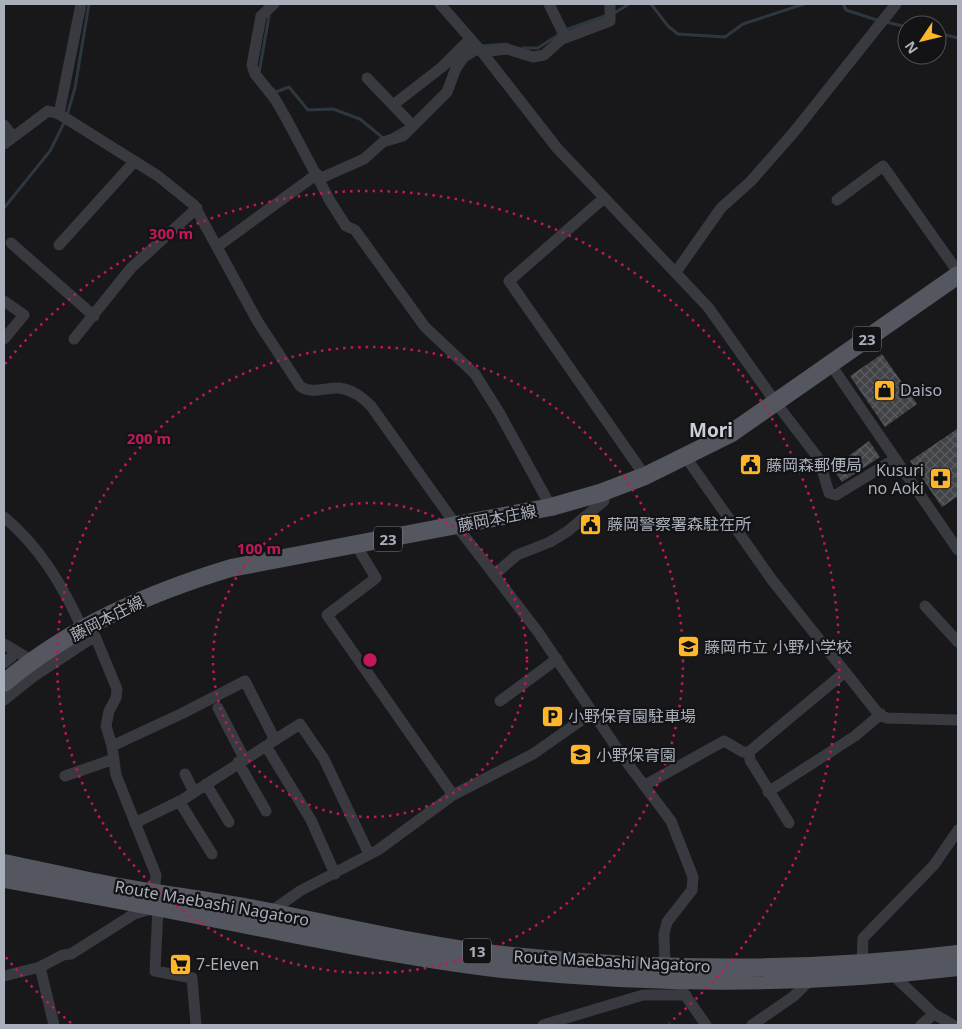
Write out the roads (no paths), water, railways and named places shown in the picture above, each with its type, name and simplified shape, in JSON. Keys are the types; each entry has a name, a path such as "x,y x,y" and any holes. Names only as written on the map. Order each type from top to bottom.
{"main road":[{"name":"藤岡本庄線","path":"4,683 24,656 89,629 139,600 180,584 231,568 551,507 603,492 645,476 730,434 958,274"},
{"name":"Route Maebashi Nagatoro","path":"4,863 350,945 492,968 580,976 676,980 811,979 892,974 958,967"},
{"name":"Route Maebashi Nagatoro","path":"4,879 156,900 270,912 353,931 492,954 665,966 756,967 862,963 958,954"}],"street":[{"path":"59,114 81,4"},
{"path":"274,4 261,16 252,65 255,74 275,99 318,176 330,202 346,226 355,230 425,327 475,374 500,414 551,507"},
{"path":"440,4 480,50 557,148 708,307 776,403 820,459 829,493 836,495 895,459"},
{"path":"549,4 565,37"},
{"path":"218,246 318,176 364,159 383,142 403,136 447,92 456,68 464,57 480,50 507,49 533,57 544,55 565,37 610,21 610,4"},
{"path":"676,272 721,208 751,180 794,132 891,6"},
{"path":"393,105 442,66 470,39"},
{"path":"367,78 413,126"},
{"path":"4,125 8,141 48,111 59,114 158,176 197,208 258,322 300,386 310,391 337,388 360,395 371,406 456,525 557,659 624,760 646,785 671,821 693,877 692,890 667,922 664,934 665,966 706,1025"},
{"path":"59,245 134,162"},
{"path":"837,200 883,166 958,274"},
{"path":"604,198 509,282 645,476"},
{"path":"74,339 132,268 197,208"},
{"path":"11,244 94,316"},
{"path":"4,301 24,315 7,341"},
{"path":"830,365 958,550"},
{"path":"685,456 772,580 881,714 886,718 958,720"},
{"path":"494,575 517,555 550,542 568,531 604,501 603,492"},
{"path":"4,517 26,537 49,566 89,629 117,689 116,698 109,711 106,726 112,746 116,775 156,876 155,971 192,978 196,1025"},
{"path":"356,545 376,578 327,615 452,795"},
{"path":"926,606 958,642"},
{"path":"4,700 89,629"},
{"path":"4,644 24,656"},
{"path":"4,663 24,656"},
{"path":"500,701 557,659"},
{"path":"646,785 724,741 743,752 748,752 845,672"},
{"path":"112,746 183,713 245,681 270,743 311,820 335,874"},
{"path":"218,708 266,811"},
{"path":"270,912 300,891 335,874 369,854 452,795 533,754 593,712"},
{"path":"768,792 855,736 881,714"},
{"path":"135,823 179,802 241,760 300,724 324,759 369,854"},
{"path":"748,752 750,760 768,792 789,823"},
{"path":"65,776 114,759"},
{"path":"185,774 194,792"},
{"path":"206,784 229,822"},
{"path":"179,802 212,854"},
{"path":"862,963 864,938 934,865 958,830"},
{"path":"4,976 40,967 63,955 71,954 156,900"},
{"path":"40,967 54,1025"},
{"path":"892,974 934,1014 953,1025"},
{"path":"752,1025 794,996 811,979"},
{"path":"543,1025 643,995 686,995"},
{"path":"921,1025 934,1014"}],"waterway":[{"path":"67,115 75,88 89,4"},
{"path":"565,30 616,12 629,4"},
{"path":"651,4 668,26 678,34 725,37 743,24 804,4"},
{"path":"843,4 846,10 880,21"},
{"path":"259,73 269,16"},
{"path":"886,22 897,25"},
{"path":"523,48 538,48 558,35"},
{"path":"947,35 958,38"},
{"path":"481,46 507,44"},
{"path":"273,89 276,92 289,87 308,110 333,109 360,119 383,138"},
{"path":"4,208 50,151 65,121"},
{"path":"393,134 405,127"}],"place":[{"name":"Daiso","path":"884,390"},
{"name":"藤岡森郵便局","path":"750,465"},
{"name":"Kusuri no Aoki","path":"940,479"},
{"name":"藤岡警察署森駐在所","path":"591,524"},
{"name":"藤岡市立 小野小学校","path":"688,647"},
{"name":"小野保育園駐車場","path":"552,716"},
{"name":"小野保育園","path":"580,755"},
{"name":"7-Eleven","path":"180,964"}],"district":[{"name":"Mori","path":"711,430"}]}
